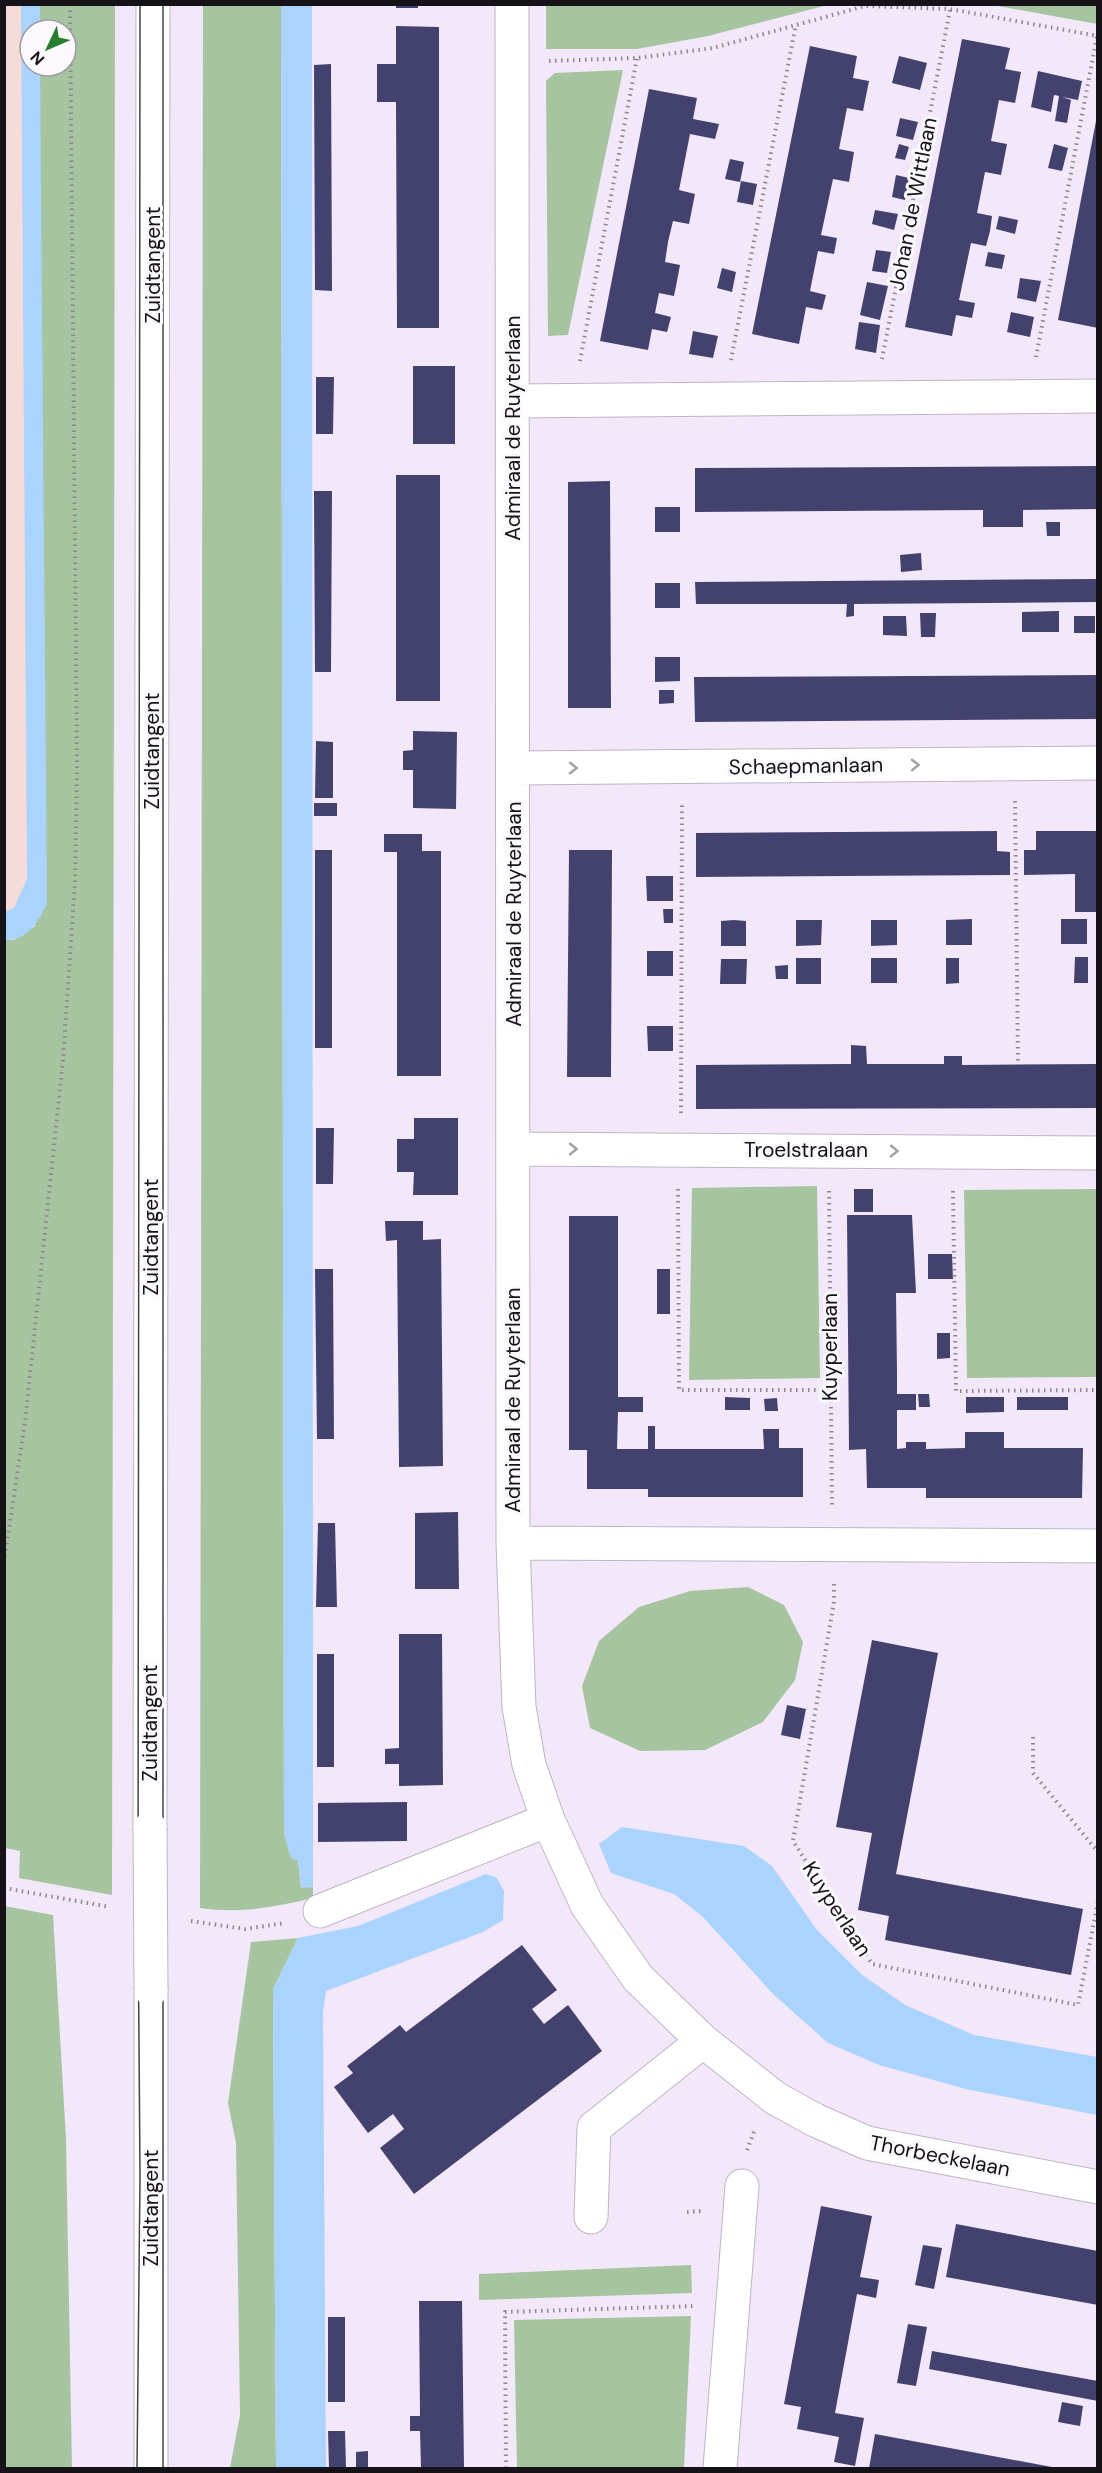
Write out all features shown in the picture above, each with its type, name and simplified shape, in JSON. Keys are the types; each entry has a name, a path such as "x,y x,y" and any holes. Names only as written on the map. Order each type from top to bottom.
{"street":[{"name":"Zuidtangent","path":"152,2469 150,1828 153,4"},
{"name":"Admiraal de Ruyterlaan","path":"512,4 515,768 513,1542 519,1707 529,1765 548,1820 587,1905 638,1978 703,2041"},
{"path":"513,401 1098,396"},
{"name":"Schaepmanlaan","path":"515,768 1098,764"},
{"name":"Troelstralaan","path":"514,1149 1098,1153"},
{"path":"513,1542 1098,1546"},
{"path":"320,1911 548,1820"},
{"path":"591,2217 594,2128 703,2041"},
{"name":"Thorbeckelaan","path":"703,2041 774,2098 867,2143 1098,2187"},
{"path":"720,2469 742,2186"}],"path":[{"path":"4,1562 26,1422 63,1060 75,882 77,770 70,4"},
{"path":"513,63 637,58 713,48 865,6 950,9 1097,36 1029,397"},
{"name":"Johan de Wittlaan","path":"875,398 950,9"},
{"path":"723,399 796,24"},
{"path":"572,400 637,58"},
{"path":"1014,764 1018,1064"},
{"path":"682,767 679,1390 830,1390"},
{"name":"Kuyperlaan","path":"829,1150 834,1602 793,1841 872,1964 1078,2005 1098,1901"},
{"path":"952,1152 956,1391 1098,1390"},
{"path":"1032,1737 1033,1773 1098,1852"},
{"path":"4,1888 110,1908"},
{"path":"191,1921 258,1929 274,1927 320,1911"},
{"path":"742,2186 746,2152 755,2128 774,2098"},
{"path":"506,2469 505,2312 732,2305"}],"shaded area":[{"path":"22,4 22,18 18,18 18,78 23,78 28,879 14,908 5,913 4,5"}],"green space":[{"path":"281,4 284,1833 291,1858 298,1860 301,1887 313,1887 313,1898 271,1907 214,1910 200,1908 203,5"},
{"path":"546,4 828,5 708,36 637,49 546,49"},
{"path":"40,5 115,5 112,1895 19,1878 20,1851 5,1848 4,940 14,940 35,926 40,78 78,78 78,18 40,18"},
{"path":"992,5 1097,5 1097,24"},
{"path":"623,70 568,335 548,336 546,81 555,73"},
{"path":"817,1186 820,1378 689,1380 692,1188"},
{"path":"1097,1189 1097,1377 967,1378 964,1190"},
{"path":"748,1587 784,1605 803,1642 795,1680 763,1722 705,1750 640,1751 590,1728 582,1686 599,1641 639,1607 690,1591"},
{"path":"4,1906 53,1915 66,2139 72,2468 5,2468"},
{"path":"298,1938 273,1989 276,2468 230,2468 240,2415 236,2143 228,2103 251,1942"},
{"path":"691,2265 692,2293 479,2300 479,2274"},
{"path":"691,2316 684,2468 517,2468 514,2320"}],"water":[{"path":"40,4 40,18 21,18 21,5"},
{"path":"281,5 312,5 313,1887 301,1888 298,1860 291,1858 284,1833"},
{"path":"22,78 40,78 47,904 36,924 26,934 5,940 5,912 14,908 27,879"},
{"path":"622,1827 744,1846 772,1866 817,1930 861,1974 905,2005 974,2035 1097,2057 1097,2115 966,2089 879,2065 828,2043 773,1994 703,1917 674,1894 611,1873 599,1844"},
{"path":"486,1874 497,1878 504,1891 503,1920 483,1932 326,1991 323,2012 326,2468 276,2468 273,1989 298,1938 358,1926"}],"building":[{"path":"396,4 418,4 418,8 396,8"},
{"path":"396,26 439,27 439,328 397,328 396,102 377,102 377,64 396,64"},
{"path":"962,39 1010,48 1005,69 1021,72 1015,103 999,100 991,141 1007,144 1001,175 985,172 977,213 992,216 990,231 986,246 971,243 959,300 975,303 972,318 956,315 952,336 905,327"},
{"path":"810,46 857,56 853,78 869,81 863,111 847,108 839,149 854,152 849,182 833,179 821,235 837,238 834,254 818,251 810,291 826,295 822,310 806,307 799,344 752,334"},
{"path":"899,56 927,63 920,90 892,83"},
{"path":"331,64 332,291 315,290 314,65"},
{"path":"1038,71 1082,81 1078,100 1062,97 1071,100 1067,123 1055,121 1059,96 1054,95 1051,112 1031,107"},
{"path":"649,89 697,98 693,119 719,124 715,139 690,134 679,190 695,194 689,224 673,221 665,262 680,265 677,281 674,296 659,293 655,313 671,317 667,332 652,329 648,350 600,341"},
{"path":"900,118 918,122 913,140 896,136"},
{"path":"1096,121 1098,122 1098,328 1058,320"},
{"path":"899,144 909,147 905,160 895,158"},
{"path":"1054,144 1068,148 1062,171 1048,168"},
{"path":"730,159 744,162 740,182 725,179"},
{"path":"896,175 909,178 905,200 892,197"},
{"path":"741,181 757,184 753,205 737,202"},
{"path":"875,210 898,214 894,230 872,224"},
{"path":"999,216 1018,220 1015,234 996,229"},
{"path":"876,250 891,252 887,273 872,271"},
{"path":"988,252 1005,255 1002,269 985,266"},
{"path":"722,268 736,272 732,292 717,288"},
{"path":"1020,278 1041,281 1036,302 1017,298"},
{"path":"867,282 888,286 880,320 860,315"},
{"path":"1011,312 1034,317 1030,337 1007,332"},
{"path":"859,322 880,325 876,353 855,349"},
{"path":"693,331 718,336 713,358 689,354"},
{"path":"413,366 455,366 455,444 413,444"},
{"path":"316,377 334,377 333,434 316,434"},
{"path":"1098,466 1098,509 1023,510 1023,527 983,527 983,510 695,512 695,468"},
{"path":"396,475 440,475 440,701 396,701"},
{"path":"610,481 611,708 568,708 568,482"},
{"path":"314,491 332,491 331,672 315,672"},
{"path":"655,507 680,507 680,532 655,532"},
{"path":"1046,522 1060,522 1060,536 1047,536"},
{"path":"921,553 922,570 901,572 900,555"},
{"path":"1098,579 1098,602 854,604 854,616 846,617 847,604 696,604 695,582"},
{"path":"655,583 680,583 680,608 655,608"},
{"path":"1059,611 1059,632 1022,632 1022,612"},
{"path":"920,613 936,613 935,637 921,637"},
{"path":"883,616 906,616 907,636 883,635"},
{"path":"1074,616 1095,616 1095,633 1074,633"},
{"path":"655,657 680,657 680,681 655,682"},
{"path":"1098,675 1098,719 695,722 694,677"},
{"path":"659,690 674,690 674,703 659,704"},
{"path":"413,731 457,732 456,809 413,808 413,770 403,770 403,751 413,750"},
{"path":"316,741 333,742 333,798 315,798"},
{"path":"314,803 337,803 337,816 314,816"},
{"path":"997,831 997,851 1010,852 1010,875 696,877 696,833"},
{"path":"1036,831 1098,831 1096,912 1075,912 1075,874 1024,875 1024,850 1036,850"},
{"path":"384,834 422,834 422,851 441,851 441,1076 397,1076 397,852 384,852"},
{"path":"315,850 332,850 332,1048 315,1048"},
{"path":"569,850 612,850 611,1077 567,1077"},
{"path":"646,876 673,876 673,901 647,901"},
{"path":"663,909 673,909 673,923 664,923"},
{"path":"972,919 972,945 946,945 946,920"},
{"path":"1061,919 1087,919 1087,944 1061,944"},
{"path":"796,920 822,920 821,945 796,946"},
{"path":"871,920 897,920 897,945 871,946"},
{"path":"721,921 746,921 746,946 721,946"},
{"path":"647,951 673,951 673,976 647,976"},
{"path":"1075,957 1088,957 1088,983 1074,983"},
{"path":"796,958 821,958 821,984 796,984"},
{"path":"871,958 897,958 897,983 871,983"},
{"path":"946,958 959,958 959,983 946,984"},
{"path":"721,959 747,959 746,984 720,984"},
{"path":"788,965 788,979 776,979 775,966"},
{"path":"647,1026 673,1026 673,1051 648,1051"},
{"path":"851,1045 866,1046 867,1064 944,1064 944,1056 962,1056 962,1065 1098,1064 1098,1108 696,1109 696,1065 851,1064"},
{"path":"414,1118 458,1118 458,1195 413,1195 414,1172 397,1172 397,1139 414,1139"},
{"path":"316,1128 334,1128 333,1184 316,1184"},
{"path":"854,1189 873,1189 873,1212 854,1212"},
{"path":"847,1215 912,1215 916,1293 896,1293 897,1394 916,1394 916,1410 897,1410 897,1449 906,1448 906,1442 926,1442 926,1449 965,1448 965,1432 1004,1432 1004,1448 1083,1448 1082,1498 926,1498 926,1488 867,1488 866,1449 849,1450"},
{"path":"569,1216 618,1216 618,1397 643,1397 643,1412 618,1412 617,1449 648,1449 648,1426 655,1426 655,1449 764,1449 763,1429 779,1429 779,1448 803,1448 803,1497 648,1497 648,1489 587,1489 587,1450 569,1450"},
{"path":"385,1221 423,1221 423,1240 441,1239 443,1466 399,1467 397,1240 386,1241"},
{"path":"928,1254 952,1254 953,1279 928,1279"},
{"path":"315,1269 333,1269 334,1439 317,1439"},
{"path":"657,1269 670,1269 670,1314 657,1314"},
{"path":"937,1333 950,1333 950,1358 937,1359"},
{"path":"918,1394 929,1394 930,1407 919,1407"},
{"path":"725,1397 750,1398 750,1410 725,1410"},
{"path":"966,1397 1004,1397 1004,1412 966,1413"},
{"path":"1017,1397 1068,1397 1068,1410 1017,1410"},
{"path":"777,1398 778,1411 765,1411 764,1399"},
{"path":"458,1512 459,1589 415,1589 415,1513"},
{"path":"318,1523 335,1523 337,1607 316,1607"},
{"path":"399,1634 442,1634 443,1785 399,1786 399,1764 385,1764 385,1749 399,1748"},
{"path":"872,1640 938,1653 896,1874 1083,1909 1071,1975 885,1940 889,1916 858,1910 872,1833 836,1827"},
{"path":"317,1654 334,1654 334,1767 317,1767"},
{"path":"787,1705 806,1709 800,1739 781,1735"},
{"path":"407,1802 407,1841 318,1842 318,1803"},
{"path":"522,1945 557,1990 532,2009 544,2024 568,2005 602,2051 414,2194 380,2148 404,2129 393,2114 368,2133 334,2087 353,2073 347,2066 400,2025 406,2032"},
{"path":"821,2206 872,2216 860,2277 879,2280 876,2298 857,2294 835,2413 864,2418 855,2466 834,2462 839,2437 797,2429 801,2407 784,2404"},
{"path":"956,2224 1098,2251 1098,2305 946,2277"},
{"path":"923,2245 942,2248 934,2289 915,2285"},
{"path":"419,2301 462,2301 464,2468 421,2468 420,2431 410,2431 410,2416 420,2416"},
{"path":"328,2317 345,2317 345,2402 328,2402"},
{"path":"908,2324 927,2327 916,2386 897,2383"},
{"path":"932,2351 1098,2381 1098,2401 929,2369"},
{"path":"1062,2402 1083,2406 1080,2426 1058,2422"},
{"path":"328,2431 345,2431 346,2468 329,2468"},
{"path":"875,2434 1052,2467 1052,2468 869,2468"},
{"path":"368,2451 368,2468 356,2468 356,2452"}],"tram line":[{"path":"137,2468 140,2176 138,1910 140,4"},
{"path":"163,4 163,2468"}]}
